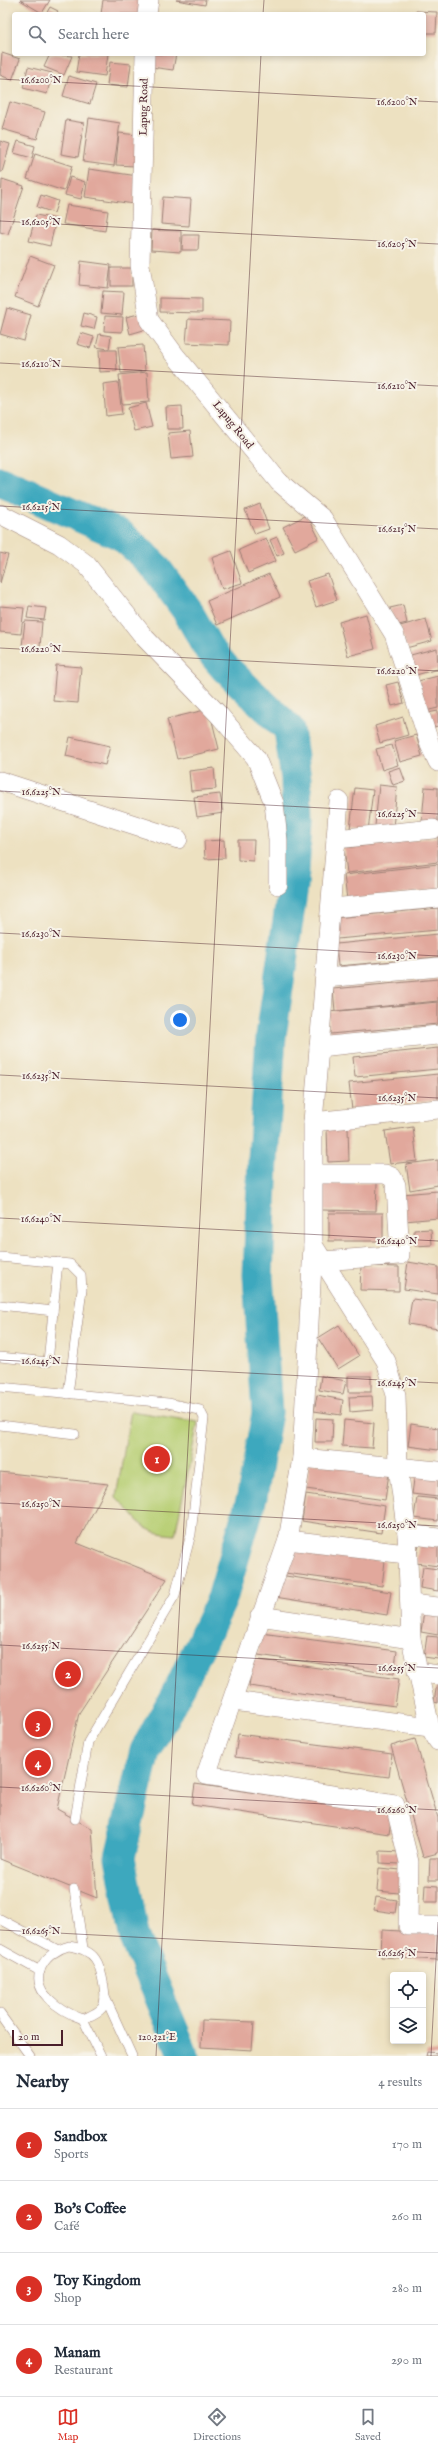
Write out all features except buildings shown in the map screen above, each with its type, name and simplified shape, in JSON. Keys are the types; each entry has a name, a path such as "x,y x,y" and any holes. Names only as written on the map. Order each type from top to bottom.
{"street":[{"path":"147,12 149,0"},
{"name":"Lapug Road","path":"145,56 140,265 149,320 174,354 279,482 323,519 394,634 430,745 438,762"},
{"path":"0,514 53,541 86,564 145,638 219,715 256,758 274,803 278,840 278,885"},
{"path":"0,781 178,839"},
{"path":"339,801 332,908 313,1122 313,1245 302,1458 288,1540 260,1616 233,1701 206,1775 395,1805 409,1862 408,1926 438,1926"},
{"path":"336,839 433,829"},
{"path":"332,908 438,898"},
{"path":"326,978 438,967"},
{"path":"319,1047 438,1034"},
{"path":"313,1122 438,1109"},
{"path":"314,1174 386,1174 392,1177 396,1185 400,1255 323,1261"},
{"path":"233,1701 434,1734 417,1672 411,1639 411,1604 406,1554 407,1534 398,1467 396,1395 386,1361 313,1245"},
{"path":"302,1458 438,1471"},
{"path":"407,1534 438,1538"},
{"path":"288,1540 406,1554"},
{"path":"411,1604 438,1607"},
{"path":"260,1616 411,1639"},
{"path":"417,1672 438,1675"}],"lane":[{"path":"0,1257 70,1264 81,1275 82,1290 68,1394"},
{"path":"0,1357 48,1362 58,1262"},
{"path":"0,1305 53,1311"},
{"path":"0,1387 168,1403 200,1410 204,1418 191,1534 175,1595 88,1742 75,1819"},
{"path":"0,1425 75,1434"},
{"path":"74,1889 83,1948"},
{"path":"0,1919 56,1949"},
{"path":"101,2056 82,2019 48,1998 41,1986 40,1971 46,1958 56,1949 69,1946 83,1948 94,1956 101,1968 105,1997 132,2056"},
{"path":"0,1949 40,1971"},
{"path":"82,2019 93,2015 102,2008 105,1997"},
{"path":"0,2014 30,2056"}],"green space":[{"path":"131,1411 198,1422 175,1535 153,1531 146,1528 116,1497"}],"waterway":[{"path":"0,482 121,535 156,568 188,612 209,649 225,668 289,729 296,779 297,823 293,886 271,1036 263,1160 258,1275 267,1413 252,1497 222,1599 181,1685 145,1751 120,1857 134,1935 184,2056"}],"place":[{"name":"Sandbox","path":"157,1459"},
{"name":"Bo's Coffee","path":"68,1674"},
{"name":"Toy Kingdom","path":"38,1724"},
{"name":"Manam","path":"38,1763"}]}
